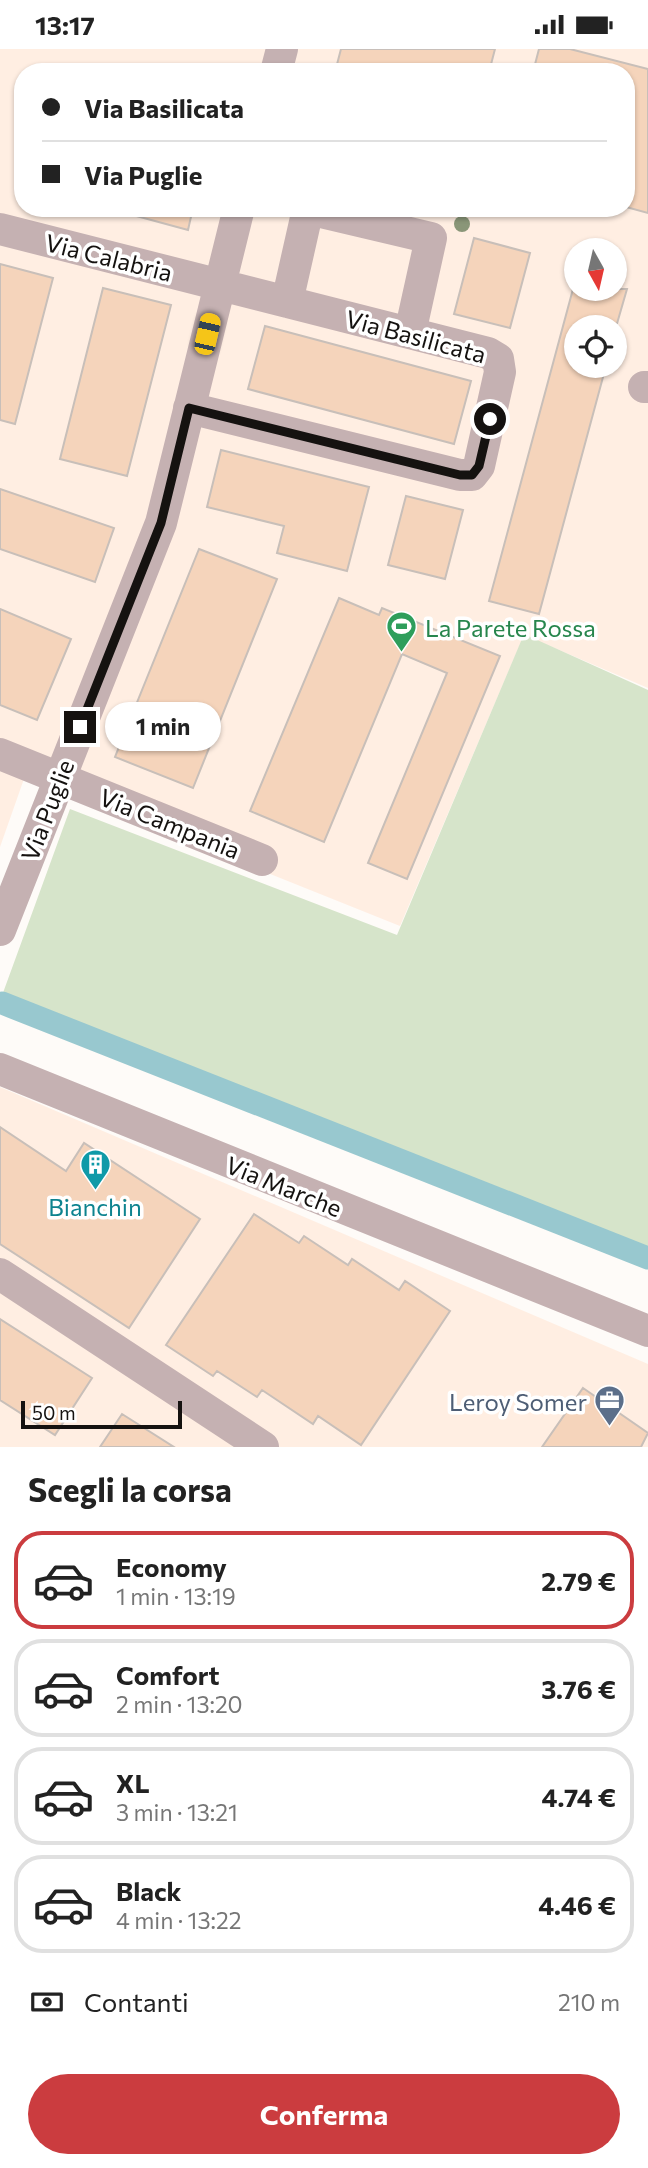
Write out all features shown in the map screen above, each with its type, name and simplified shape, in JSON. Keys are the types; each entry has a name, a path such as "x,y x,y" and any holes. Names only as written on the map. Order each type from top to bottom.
{"street":[{"name":"Via Puglie","path":"0,930 161,523 237,217"},
{"path":"287,302 306,217"},
{"path":"342,217 431,238 410,333"},
{"name":"Via Calabria","path":"0,229 219,284"},
{"name":"Via Basilicata","path":"189,408 460,475 472,475 479,466 500,372 498,359 488,353 219,284"},
{"name":"Via Campania","path":"0,754 262,860"},
{"name":"Via Marche","path":"0,1069 648,1331"},
{"path":"0,1274 263,1447"}],"shaded area":[{"path":"0,49 648,49 648,688 524,635 400,926 25,776 0,847"},
{"path":"0,1087 648,1364 648,1447 0,1447"}],"green space":[{"path":"524,634 648,690 648,1257 0,1001 70,809 397,935"}],"building":[{"path":"341,49 495,49 491,63 337,63"},
{"path":"539,49 570,49 625,63 535,63"},
{"path":"635,66 648,69 648,213 635,209"},
{"path":"140,217 191,217 188,230"},
{"path":"474,238 530,253 510,328 454,314"},
{"path":"0,264 53,278 15,424 0,420"},
{"path":"103,288 171,305 127,476 60,459"},
{"path":"570,301 624,301 619,315 566,315"},
{"path":"564,322 564,378 603,378 539,614 489,601"},
{"path":"265,326 471,381 454,444 248,389"},
{"path":"221,450 369,487 347,571 277,553 284,526 207,507"},
{"path":"0,489 114,528 95,582 0,549"},
{"path":"406,496 463,510 445,579 388,565"},
{"path":"199,549 277,579 193,788 115,757"},
{"path":"339,598 379,615 382,608 500,656 407,879 368,863 447,673 402,654 324,842 250,811"},
{"path":"0,609 71,639 37,720 0,705"},
{"path":"0,1127 66,1171 84,1143 200,1219 129,1328 0,1244"},
{"path":"254,1214 299,1243 304,1236 348,1265 352,1259 399,1290 405,1281 450,1311 361,1445 318,1416 313,1424 262,1390 257,1397 217,1371 213,1376 166,1345"},
{"path":"0,1319 92,1378 55,1435 0,1400"},
{"path":"583,1388 648,1433 641,1447 542,1447"},
{"path":"122,1414 174,1447 100,1447"}],"waterway":[{"path":"2,1003 648,1258"}],"place":[{"name":"La Parete Rossa","path":"402,654"},
{"name":"Bianchin","path":"95,1191"},
{"name":"Leroy Somer","path":"610,1428"}],"route":[{"path":"80,727 161,523 189,408 460,475 472,475 479,466 490,419"}]}
